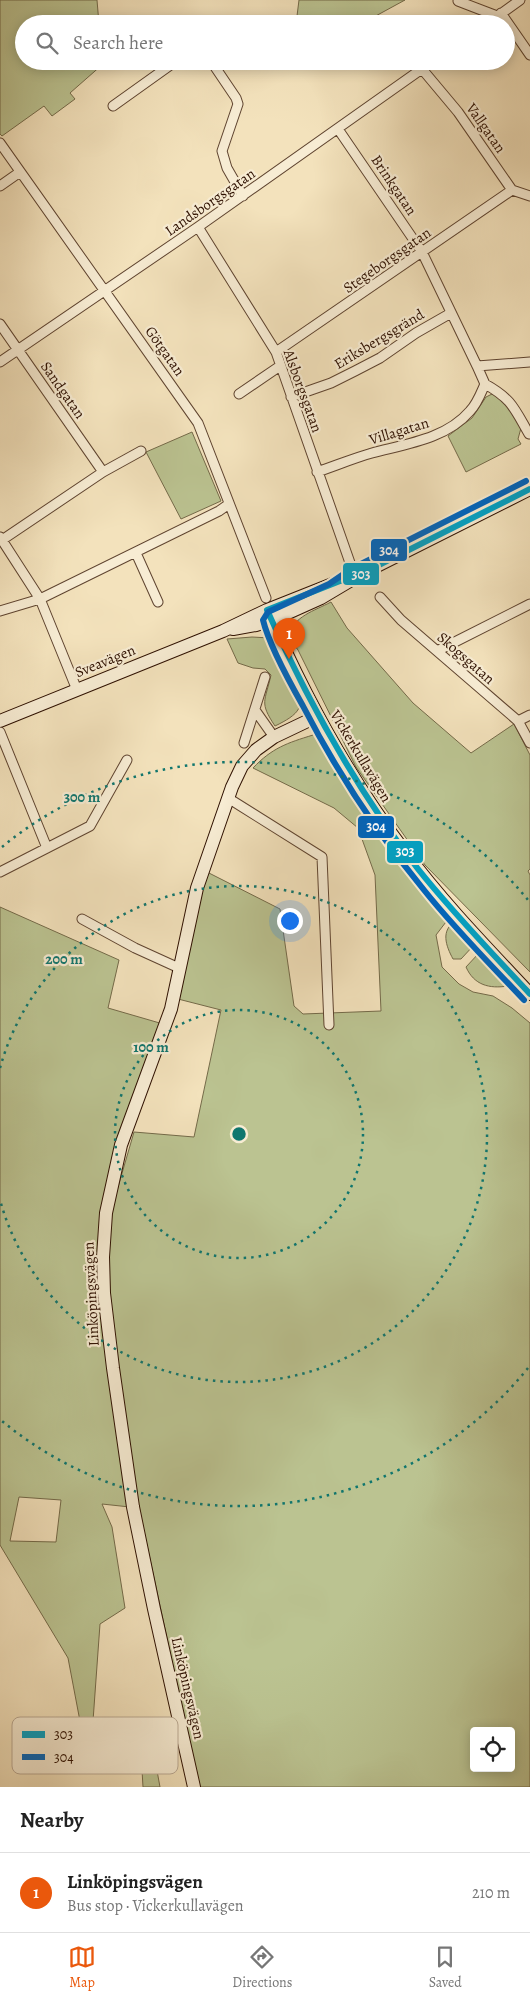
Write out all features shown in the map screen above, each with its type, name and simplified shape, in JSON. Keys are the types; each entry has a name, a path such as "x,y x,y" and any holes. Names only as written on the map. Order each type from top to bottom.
{"main road":[{"name":"Sveavägen","path":"0,720 222,631 256,625 269,609 333,592 355,577 530,489"},
{"name":"Vickerkullavägen","path":"269,609 295,673 360,789 406,854 452,911 530,994"},
{"name":"Linköpingsvägen","path":"194,1787 133,1507 109,1339 103,1274 106,1213 115,1167 170,1009 196,888 237,774 247,759 274,737 318,716"}],"street":[{"path":"458,1 499,15 520,0"},
{"path":"515,36 530,55"},
{"path":"113,106 163,70"},
{"path":"217,70 238,104 222,151 227,168 243,196"},
{"name":"Landsborgsgatan","path":"0,362 243,196 421,70"},
{"name":"Vallgatan","path":"423,70 458,112 512,190"},
{"name":"Brinkgatan","path":"338,129 422,252 477,366"},
{"name":"Götgatan","path":"0,143 198,423 269,609"},
{"path":"0,186 20,172"},
{"path":"512,190 530,196"},
{"name":"Stegeborgsgatan","path":"276,352 512,190"},
{"name":"Alsborgsgatan","path":"198,227 276,352 355,577"},
{"name":"Eriksbergsgränd","path":"291,397 331,383 380,358 416,332 451,313"},
{"name":"Sandgatan","path":"0,324 103,472"},
{"path":"529,434 510,401 498,391 485,384 477,366 530,362"},
{"path":"239,394 280,366"},
{"name":"Villagatan","path":"317,472 371,454 415,443 444,431 470,411 485,384"},
{"path":"77,690 40,599 1,538 103,472 141,451"},
{"path":"0,611 40,599 136,553 219,511 229,504"},
{"path":"136,553 158,602"},
{"name":"Skogsgatan","path":"380,598 389,609 518,721 530,743"},
{"path":"437,651 530,604"},
{"path":"244,743 265,676"},
{"path":"255,710 274,737"},
{"path":"518,721 530,715"},
{"path":"0,732 47,848"},
{"path":"0,872 90,826 127,760"},
{"path":"228,798 322,858 329,1025"},
{"path":"82,920 135,948 179,968"}],"green space":[{"path":"0,0 97,0 98,15 15,15 15,70 96,70 70,93 75,99 52,116 44,106 2,136 0,134"},
{"path":"299,0 405,0 378,15 297,15"},
{"path":"492,394 502,399 513,412 521,428 518,439 521,444 466,472 448,436 472,418 486,397"},
{"path":"192,432 221,501 181,519 146,452"},
{"path":"331,602 347,628 413,703 471,753 514,724 530,755 530,869 528,871 530,875 530,972 425,865 356,767 298,650 288,636 291,629 300,619"},
{"path":"270,638 279,658 276,661 287,685 290,683 299,697 299,709 290,718 275,726 265,706 265,697 271,675 265,669 253,668 238,663 227,639"},
{"path":"313,735 322,736 343,776 394,848 449,918 436,935 442,967 459,984 473,992 493,996 512,1008 530,1023 530,1787 199,1787 139,1508 102,1504 112,1527 125,1608 100,1624 93,1717 79,1717 68,1658 0,1545 0,907 119,960 108,1008 170,1026 122,1127 116,1194 134,1132 194,1137 221,1010 178,999 205,871 280,909 294,1006 303,1014 381,1011 375,875 358,828 334,808 253,768 273,751","holes":["19,1497 61,1500 56,1542 10,1541"]},
{"path":"456,921 474,945 461,959 453,959 448,949 446,938 448,929"},
{"path":"479,953 508,982 508,986 488,986 473,978 466,967"},
{"path":"142,1774 158,1774 160,1787 143,1787"}],"transit line":[{"name":"304","path":"524,1000 436,904 374,824 316,731 280,664 263,620 268,612 329,584 351,569 526,481"},
{"name":"303","path":"530,489 355,577 340,581 267,610 316,711 354,776 395,839 431,885 530,994"}],"place":[{"name":"Linköpingsvägen","path":"289,659"}]}
